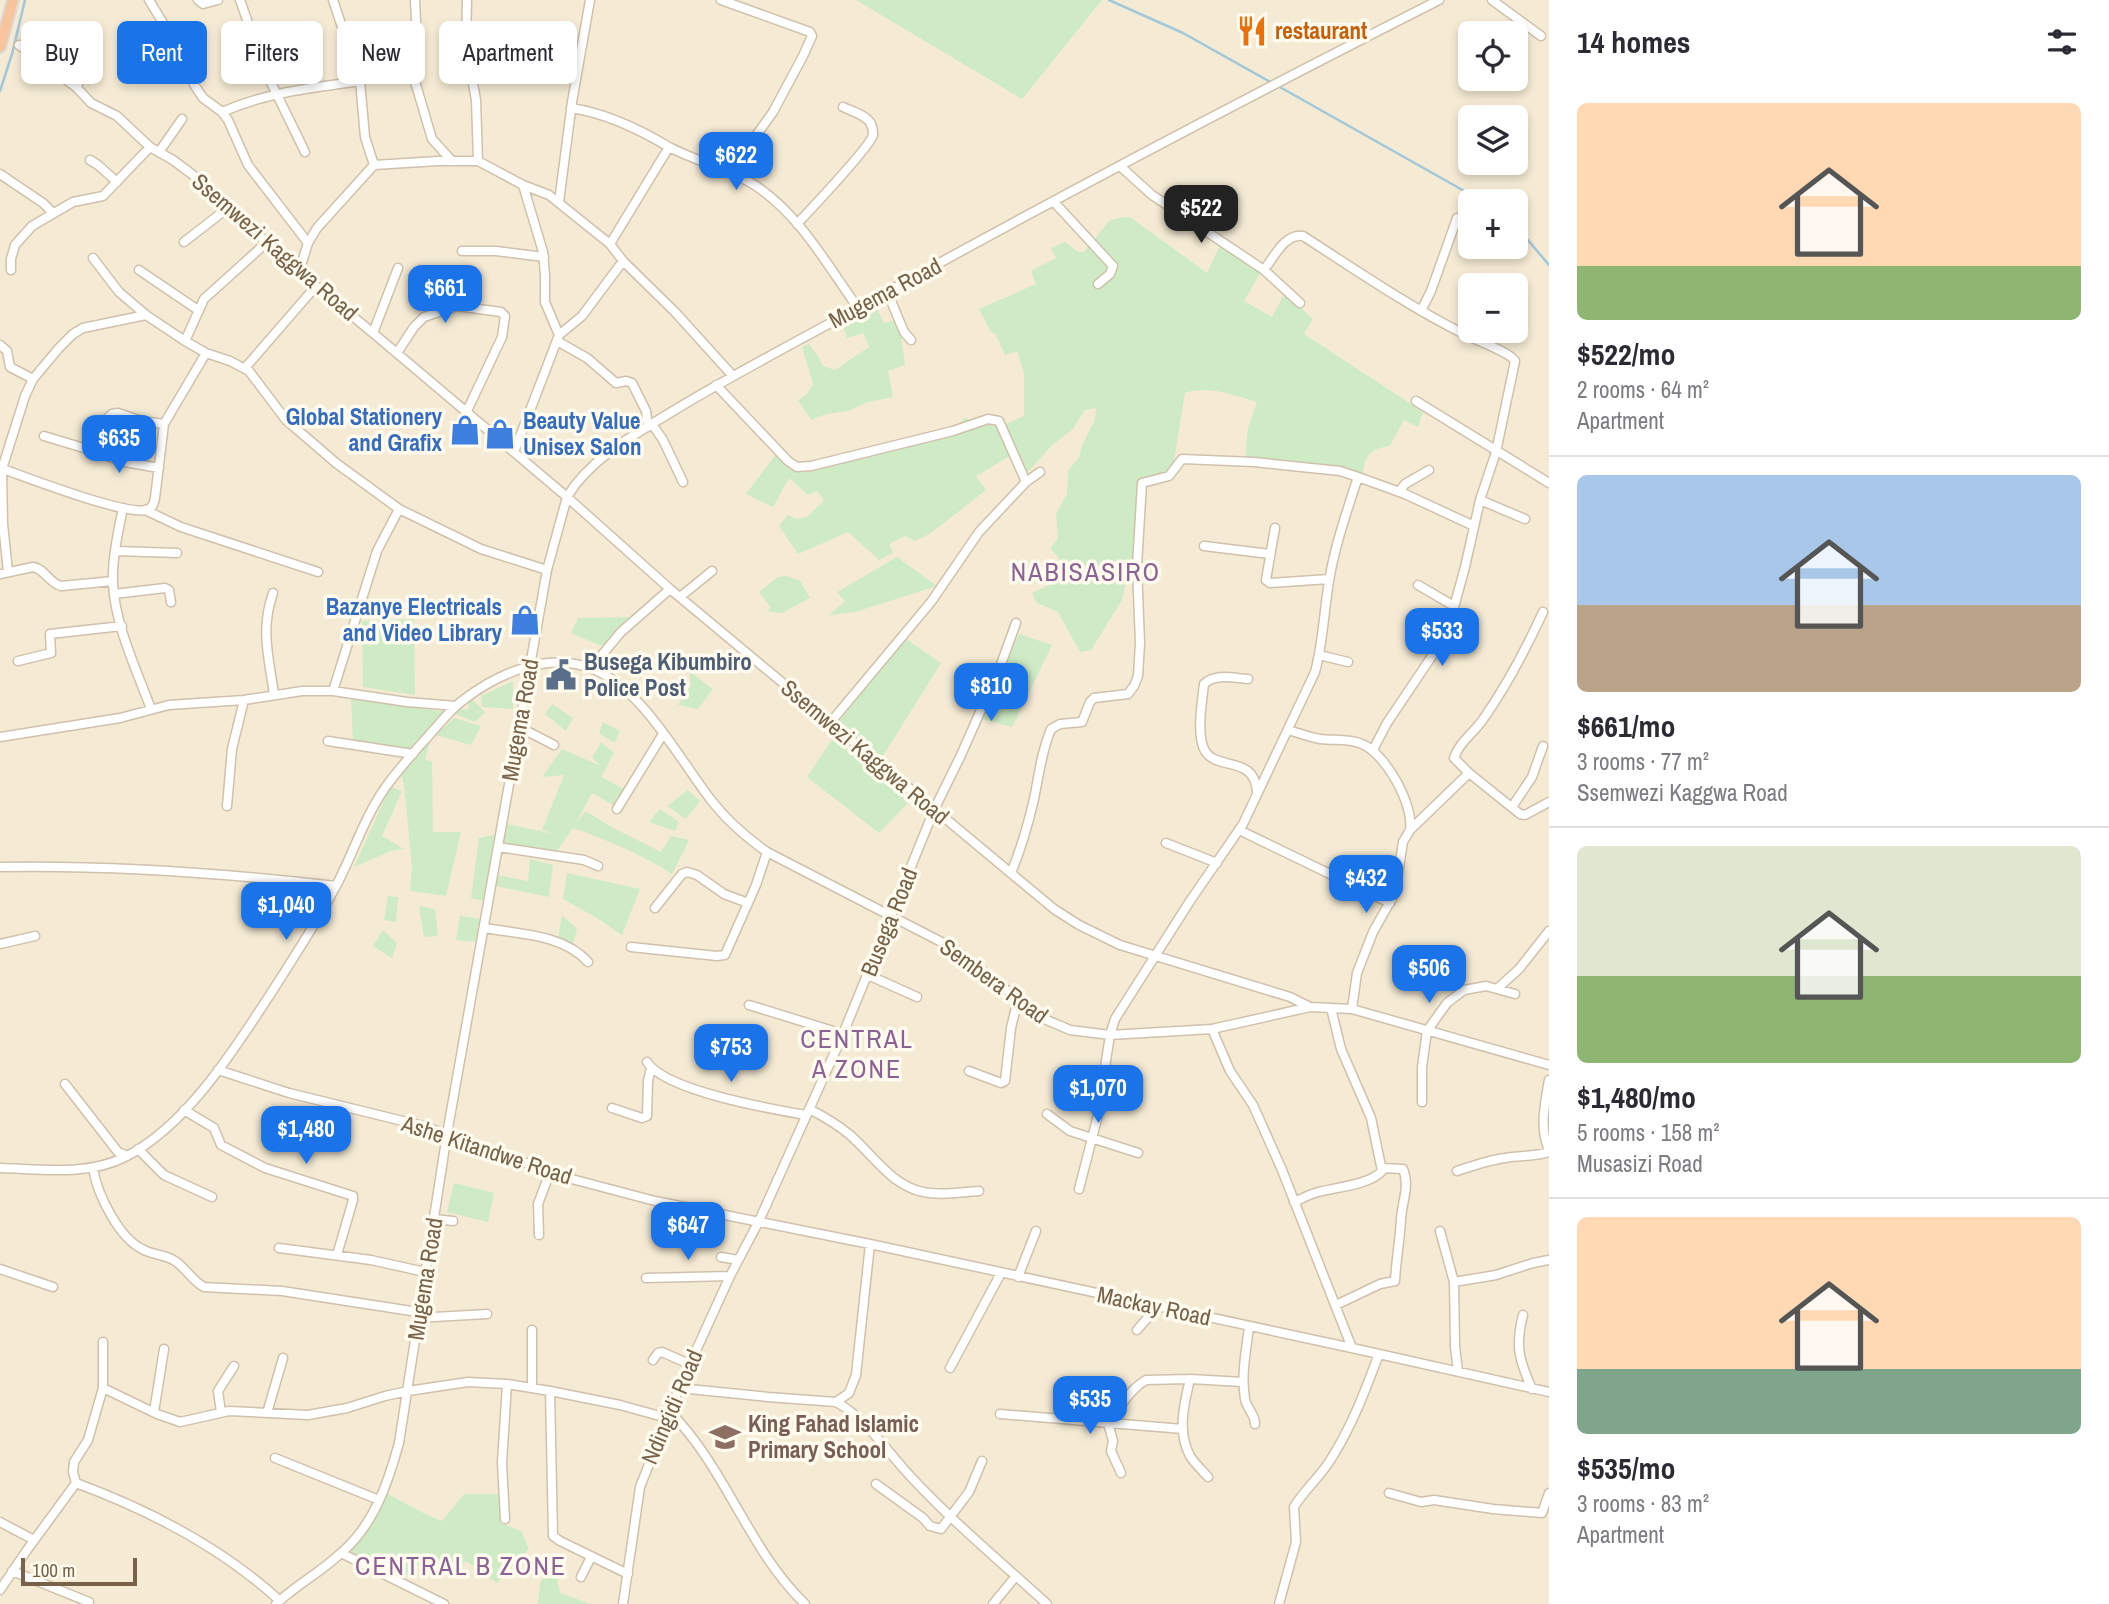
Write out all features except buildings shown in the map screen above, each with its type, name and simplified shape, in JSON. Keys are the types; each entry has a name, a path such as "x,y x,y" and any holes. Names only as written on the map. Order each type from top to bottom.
{"highway":[{"path":"0,47 13,0"}],"street":[{"path":"149,0 161,21"},
{"path":"198,0 202,4 218,0"},
{"path":"240,0 247,21"},
{"path":"415,0 418,62 414,78 432,139 452,161"},
{"path":"467,0 466,45 476,100 478,161"},
{"path":"559,202 571,108 590,0"},
{"path":"721,0 810,32 812,36 773,112 730,172"},
{"name":"Mugema Road","path":"281,1602 353,1541 379,1500 399,1443 447,1134 519,727 552,544 567,497 593,465 650,425 732,375 1268,87 1439,0"},
{"path":"1492,0 1541,36"},
{"path":"334,1 340,21"},
{"name":"Ssemwezi Kaggwa Road","path":"19,45 76,87 91,103 117,116 154,150 193,175 299,272 567,497 670,589 1054,909 1120,945 1290,997 1311,1007"},
{"path":"194,84 211,106 222,112 232,127 248,165 308,243"},
{"path":"271,84 305,152"},
{"path":"222,112 250,100 275,94 340,84"},
{"path":"360,84 365,137 374,165"},
{"path":"797,224 873,135 871,123 867,119 843,107"},
{"path":"571,108 590,111 649,135 668,147 730,172 754,185 779,203 797,224 858,308"},
{"path":"11,270 13,250 32,226 73,202 103,196 154,150 183,119"},
{"path":"610,244 668,147"},
{"path":"90,160 117,182"},
{"path":"299,272 308,243 317,228 374,165 478,161 559,202 610,244 732,375"},
{"path":"1120,166 1152,195 1264,270 1300,303"},
{"path":"0,174 54,213"},
{"path":"523,185 544,257 545,302 558,338 616,383 632,383 650,425 663,440 683,482"},
{"path":"1054,202 1113,266 1110,274 1098,284"},
{"path":"184,242 229,207"},
{"path":"1421,311 1431,291 1457,218"},
{"path":"1264,270 1290,237 1299,235 1421,311 1515,359 1496,452 1480,500 1450,622 1438,648 1387,723 1373,750"},
{"path":"185,341 204,299 266,243"},
{"path":"462,251 496,251 544,257"},
{"path":"93,258 119,292 146,315 185,341 244,368 286,420 335,463 399,509 481,549 547,570"},
{"path":"514,452 558,338 582,316 623,261"},
{"path":"373,333 398,268"},
{"path":"139,270 198,310"},
{"path":"244,368 316,286"},
{"path":"887,291 904,332 911,340"},
{"path":"397,353 419,320 445,309 462,307 501,313 505,316 502,337 466,413"},
{"path":"113,580 61,586 37,567 4,573 1,468 33,379 59,348 83,328 146,315"},
{"path":"0,345 7,351 10,367 33,379"},
{"path":"145,510 154,502 164,424 206,352"},
{"path":"716,385 788,461 797,467 811,466 992,419 999,421 1026,482"},
{"path":"1416,401 1549,483"},
{"path":"87,449 99,426 112,414 118,413 142,421 164,424"},
{"path":"44,436 125,462 159,468"},
{"path":"1011,873 1022,846 1038,769 1051,729 1060,724 1082,722 1094,698 1128,694 1138,676 1140,643 1137,566 1142,483 1169,476 1182,459 1254,462 1340,471 1399,492 1474,526"},
{"path":"1,468 124,508 145,510 181,527 318,572"},
{"path":"1399,492 1405,484 1429,470"},
{"path":"830,723 931,602 979,532 1026,482 1040,472"},
{"path":"1079,1189 1093,1138 1115,1019 1239,830 1315,672 1329,579 1358,477"},
{"path":"1480,500 1525,519"},
{"path":"124,508 116,551 114,594 122,626 151,709"},
{"path":"333,691 377,551 399,509"},
{"path":"1275,528 1266,580 1270,583 1329,579"},
{"path":"1204,546 1270,554"},
{"path":"116,551 177,553"},
{"path":"680,597 712,571"},
{"path":"1418,585 1454,606"},
{"path":"114,594 165,588 169,590 171,602"},
{"path":"591,668 621,632 670,589"},
{"path":"273,593 265,626 274,695"},
{"path":"1543,612 1501,693 1482,722 1457,750 1454,758 1468,773 1525,815 1549,802"},
{"name":"Busega Road","path":"759,1221 843,1034 934,810 967,743 1016,623"},
{"path":"18,662 51,653 50,634 122,626"},
{"path":"1319,655 1348,662"},
{"name":"Sembera Road","path":"0,1168 93,1168 127,1156 156,1136 184,1110 242,1039 336,886 380,795 412,754 456,706 489,684 530,666 558,662 591,668 616,683 635,700 711,800 744,835 767,852 953,948 1033,1014 1054,1025 1070,1030 1110,1035 1212,1029 1311,1007 1352,1009 1549,1065"},
{"path":"1248,678 1219,677 1209,679 1203,684 1200,737 1205,751 1211,757 1243,768 1253,776 1257,795"},
{"path":"0,737 120,718 186,703 244,700 303,691 333,691 456,706"},
{"path":"227,806 232,749 244,700"},
{"path":"519,727 554,745"},
{"path":"1288,730 1317,738 1355,741 1373,750 1403,794 1410,811 1410,830"},
{"path":"617,809 663,734"},
{"path":"328,741 412,754"},
{"path":"1512,807 1532,777 1543,746"},
{"path":"1352,1009 1357,974 1373,932 1395,893 1403,842 1410,830 1468,773"},
{"path":"1239,830 1390,903"},
{"path":"1166,843 1217,863"},
{"path":"498,847 584,860 598,866"},
{"path":"631,947 718,957 725,955 767,852"},
{"path":"0,867 153,869 336,886"},
{"path":"655,908 682,874 690,872 724,894 748,903"},
{"path":"484,928 552,940 581,954 588,962"},
{"path":"1498,988 1519,969 1549,931"},
{"path":"0,944 35,936"},
{"path":"868,975 917,996"},
{"path":"1422,1102 1422,1067 1427,1031 1447,1003 1464,990 1486,986 1516,994"},
{"path":"969,1071 1001,1083 1005,1080 1011,1028 1018,999"},
{"path":"749,1005 843,1034"},
{"path":"1294,1202 1312,1194 1352,1185 1382,1172 1371,1118 1341,1049 1331,1008"},
{"path":"1212,1029 1230,1071 1253,1105 1352,1348"},
{"path":"612,1108 642,1118 647,1116 649,1065 673,1080 698,1090 807,1112 830,1120 846,1132 889,1175 904,1185 925,1192 979,1191"},
{"name":"Ashe Kitandwe Road","path":"218,1070 289,1093 422,1126 550,1171 644,1199 759,1221"},
{"path":"1457,1171 1491,1160 1538,1156 1549,1151 1544,1113 1549,1080"},
{"path":"65,1084 118,1152 127,1156"},
{"path":"184,1110 214,1128 222,1145 265,1168 354,1197 337,1255"},
{"path":"1047,1114 1063,1127 1138,1153"},
{"path":"138,1149 164,1175 212,1197"},
{"path":"93,1168 100,1193 127,1237 144,1250 174,1260 204,1287 282,1291 418,1315 487,1314"},
{"path":"1336,1306 1380,1284 1395,1281 1406,1179 1403,1169 1382,1168"},
{"path":"539,1235 538,1204 550,1171"},
{"path":"434,1219 453,1222"},
{"name":"Mackay Road","path":"759,1221 1549,1392"},
{"name":"Ndingidi Road","path":"623,1604 639,1487 688,1364 759,1221"},
{"path":"1018,1277 1036,1231"},
{"path":"1440,1231 1454,1282 1458,1371"},
{"path":"836,1402 849,1393 856,1375 870,1244"},
{"path":"279,1248 337,1255 425,1272"},
{"path":"721,1257 738,1260"},
{"path":"1454,1282 1496,1275 1533,1262 1549,1260"},
{"path":"0,1269 53,1287"},
{"path":"950,1368 1001,1273"},
{"path":"646,1278 730,1276"},
{"path":"1138,1330 1157,1307"},
{"path":"1523,1315 1518,1349 1532,1389"},
{"path":"1250,1327 1243,1382 1245,1402 1255,1417 1255,1424"},
{"path":"532,1330 532,1388"},
{"path":"0,1590 76,1483 75,1462 88,1440 103,1388 103,1342"},
{"path":"154,1412 164,1349"},
{"path":"653,1360 657,1353 662,1352 688,1364"},
{"path":"1279,1604 1296,1542 1294,1507 1330,1461 1348,1431 1379,1354"},
{"path":"267,1413 283,1358"},
{"path":"221,1412 218,1391 234,1366"},
{"path":"1190,1379 1183,1429 1189,1455 1208,1477"},
{"path":"1108,1423 1134,1390 1146,1380 1243,1382"},
{"path":"103,1388 180,1422 221,1412 308,1415 323,1413 408,1391 468,1382 532,1388 669,1415 684,1426 702,1449 754,1538 791,1590 805,1604"},
{"path":"505,1519 502,1464 507,1384"},
{"path":"679,1388 836,1402 848,1409 951,1517 1047,1604"},
{"path":"550,1391 552,1530 555,1538 628,1574"},
{"path":"1000,1414 1183,1429"},
{"path":"1108,1423 1114,1441 1111,1451 1121,1473"},
{"path":"275,1458 379,1500"},
{"path":"876,1484 930,1526 941,1528 969,1492 982,1461"},
{"path":"76,1483 146,1513 191,1538 245,1572 281,1602"},
{"path":"1389,1493 1421,1503 1434,1500 1542,1513 1549,1493"},
{"path":"0,1522 34,1540"},
{"path":"341,1553 444,1604"},
{"path":"580,1577 591,1557"},
{"path":"12,1571 89,1602"},
{"path":"993,1604 1016,1576"}],"shaded area":[{"path":"0,0 1549,0 1549,1604 0,1604"}],"green space":[{"path":"856,0 1102,0 1022,99"},
{"path":"1130,217 1207,273 1220,245 1260,273 1244,301 1272,317 1283,296 1289,298 1313,319 1304,334 1423,412 1418,427 1404,420 1390,446 1378,449 1367,457 1363,473 1330,465 1245,459 1248,428 1257,402 1212,390 1185,393 1171,479 1145,482 1139,528 1122,600 1091,650 1080,652 1058,612 1037,603 1032,593 1060,580 1061,563 1050,549 1058,538 1056,514 1067,494 1068,471 1079,457 1095,419 1096,408 1085,410 1072,430 1052,445 1025,473 1018,461 1008,457 976,476 986,490 931,533 915,541 905,536 889,544 893,553 879,560 848,532 798,554 779,526 788,515 797,519 807,517 824,500 817,491 808,495 789,478 773,507 746,494 776,454 790,470 810,472 828,464 931,441 937,435 958,434 958,424 965,418 999,427 1024,416 1024,373 1017,351 1005,355 995,333 991,332 979,309 1036,284 1031,271 1056,258 1051,248 1065,242 1078,252 1084,252 1110,220"},
{"path":"877,309 884,323 896,320 900,329 905,365 888,371 893,397 811,420 798,400 807,394 813,384 802,347 809,344 823,366 835,370 869,347 863,333 847,338 843,326"},
{"path":"897,557 937,586 855,612 829,615 845,601 837,592"},
{"path":"787,576 800,581 810,598 782,613 766,611 771,608 759,592 778,577"},
{"path":"633,617 604,647 571,633 578,618"},
{"path":"414,619 415,695 363,687 362,621"},
{"path":"1019,634 1052,645 1012,727 979,718"},
{"path":"903,637 941,663 881,759 839,722"},
{"path":"689,671 713,689 698,709 678,705 691,685"},
{"path":"513,681 513,709 482,707 481,696"},
{"path":"470,697 485,712 475,722 453,713 456,710 468,709"},
{"path":"351,699 446,712 407,751 353,743"},
{"path":"552,704 573,718 566,731 545,714"},
{"path":"454,718 481,726 471,745 436,735"},
{"path":"603,722 620,731 614,743 599,733"},
{"path":"833,738 909,802 879,833 807,777"},
{"path":"430,741 425,760 432,761 433,832 461,832 446,896 410,891 412,867 401,774"},
{"path":"601,742 614,753 601,777 626,790 615,806 592,793 576,823 586,811 661,852 671,836 689,840 672,874 624,848 573,828 556,852 499,844 507,824 554,834 542,830 564,775 542,777 562,749 601,766 592,758"},
{"path":"390,787 402,791 382,836 404,849 391,851 354,867"},
{"path":"688,790 700,801 686,819 667,806"},
{"path":"660,809 679,822 675,831 649,822"},
{"path":"494,835 485,901 471,898 479,838"},
{"path":"530,859 553,865 549,897 496,886 497,875 528,881"},
{"path":"567,873 640,889 622,935 563,899"},
{"path":"388,896 398,897 396,922 384,920"},
{"path":"419,906 435,909 438,936 424,937"},
{"path":"562,915 577,929 572,947 558,939"},
{"path":"460,916 481,919 477,942 456,940"},
{"path":"383,930 397,943 392,958 373,946"},
{"path":"454,1183 494,1193 488,1222 447,1212"},
{"path":"386,1493 442,1521 464,1494 499,1494 501,1523 521,1531 529,1549 497,1583 466,1561 453,1576 414,1564 403,1580 364,1561 351,1551 371,1524"},
{"path":"553,1561 560,1593 591,1604 538,1604 540,1583"}],"waterway":[{"path":"0,91 25,0"},
{"path":"1109,0 1183,33 1272,83"},
{"path":"1278,86 1461,189"},
{"path":"1528,240 1549,265"}],"place":[{"name":"restaurant","path":"1252,31"},
{"name":"Global Stationery and Grafix","path":"465,430"},
{"name":"Beauty Value Unisex Salon","path":"500,434"},
{"name":"Bazanye Electricals and Video Library","path":"525,620"},
{"name":"Busega Kibumbiro Police Post","path":"561,675"},
{"name":"King Fahad Islamic Primary School","path":"725,1437"}],"district":[{"name":"NABISASIRO","path":"1086,572"},
{"name":"CENTRAL A ZONE","path":"857,1054"},
{"name":"CENTRAL B ZONE","path":"461,1566"}]}
